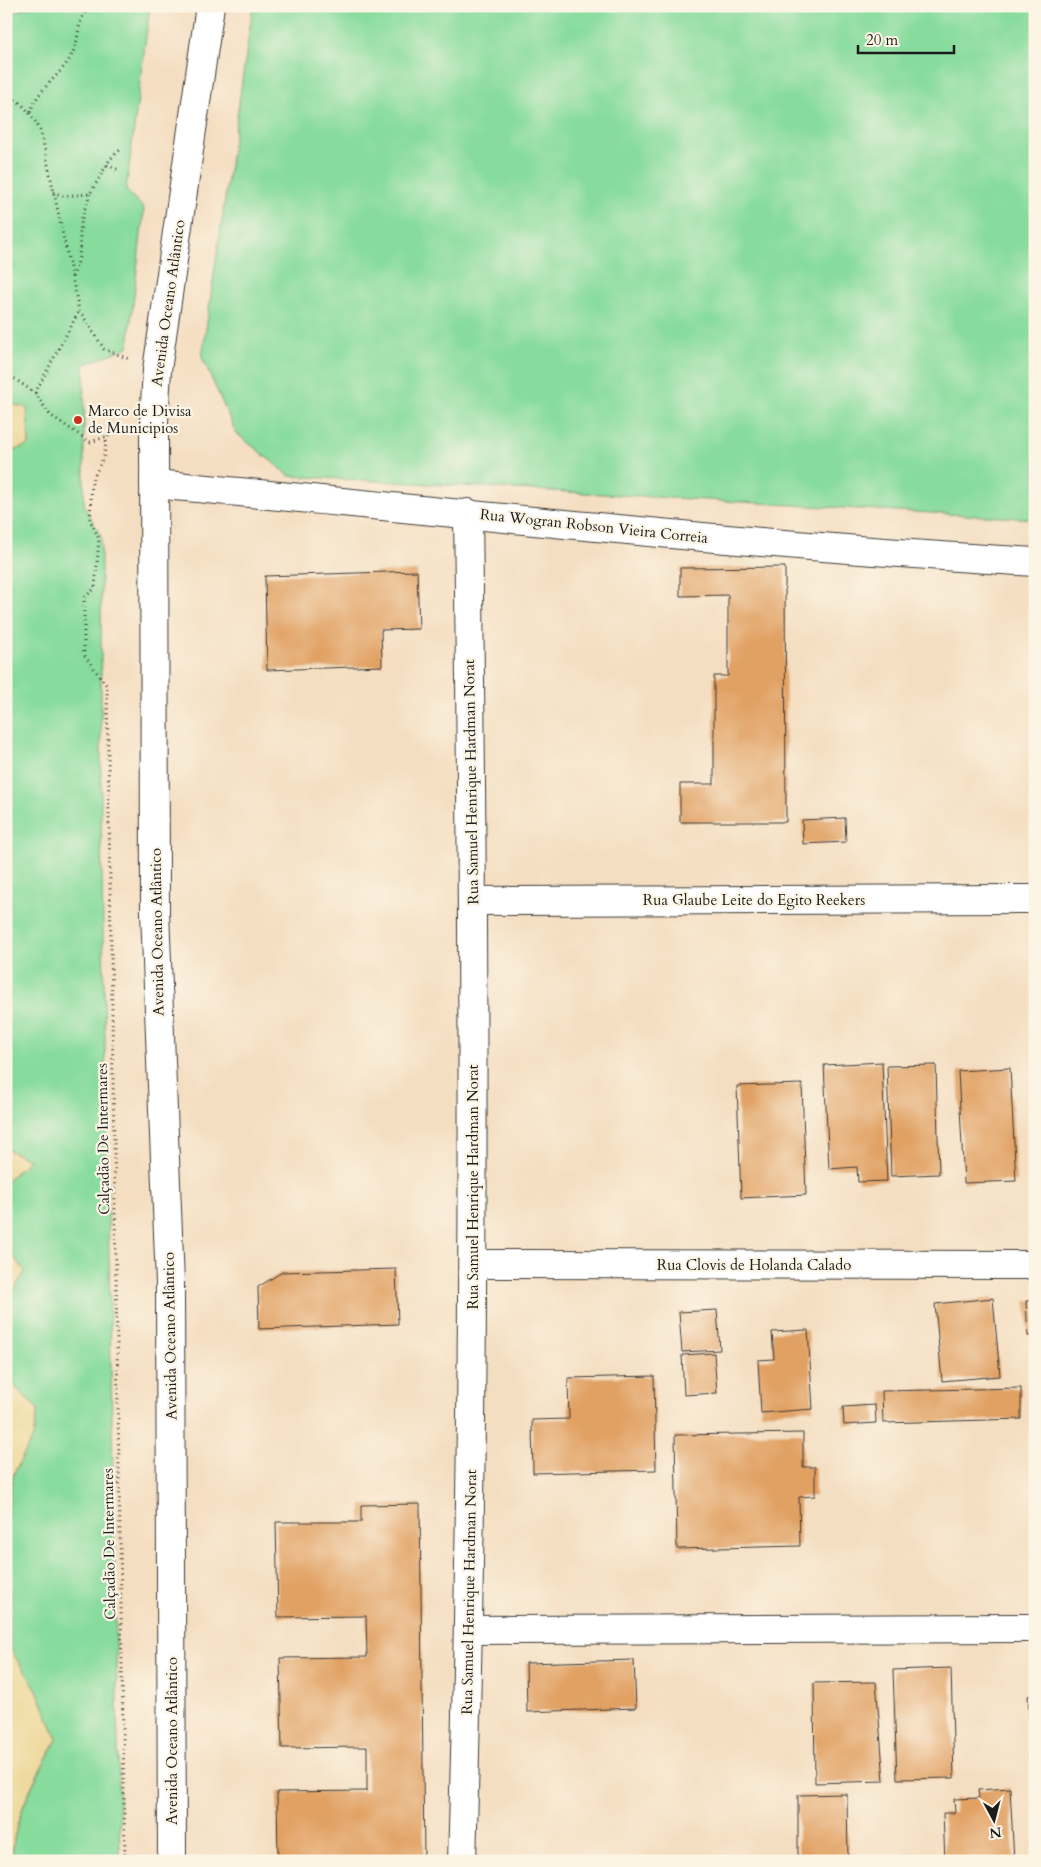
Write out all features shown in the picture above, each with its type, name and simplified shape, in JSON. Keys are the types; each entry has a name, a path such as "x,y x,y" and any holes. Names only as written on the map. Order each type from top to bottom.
{"street":[{"name":"Avenida Oceano Atlântico","path":"172,1861 170,1283 155,912 154,421 157,370 210,10"},
{"name":"Rua Wogran Robson Vieira Correia","path":"154,484 468,513 672,535 900,555 1035,562"},
{"name":"Rua Samuel Henrique Hardman Norat","path":"462,1861 469,1630 473,1264 473,901 468,513"},
{"name":"Rua Glaube Leite do Egito Reekers","path":"473,901 1035,899"},
{"name":"Rua Clovis de Holanda Calado","path":"473,1264 1035,1265"},
{"path":"469,1630 1035,1628"}],"path":[{"path":"30,112 38,96 68,62 74,50 78,24 83,13 91,6"},
{"path":"6,96 18,100 30,112 41,132 79,310 104,349 157,370"},
{"path":"72,277 77,267 81,224 90,194 110,158 120,150"},
{"path":"107,165 119,170"},
{"path":"53,192 63,196 90,194"},
{"path":"34,393 79,310"},
{"path":"6,373 34,393 50,415 90,442 154,421"},
{"name":"Calçadão De Intermares","path":"107,436 104,456 92,481 90,520 100,539 95,588 84,598 84,655 107,686 125,1861"}],"green space":[{"path":"32,6 150,6 126,190 144,209 128,347 84,365 84,505 101,536 101,822 120,1861 12,1861 16,1829 21,1813 34,1783 57,1740 37,1690 10,1649 7,1516 13,1475 33,1437 38,1409 6,1378 6,1304 25,1271 6,1248 6,1181 30,1160 6,1149 6,453 29,445 27,408 6,403 6,15"},
{"path":"253,6 1035,6 1035,519 290,476 236,433 202,357"}],"sand":[{"path":"6,403 27,408 29,445 6,453"},
{"path":"6,1149 30,1160 6,1181"},
{"path":"6,1248 25,1271 6,1304"},
{"path":"6,1378 38,1409 33,1437 13,1475 7,1516 10,1649 37,1690 57,1740 41,1768 21,1813 13,1845 12,1861 6,1861"}],"building":[{"path":"785,567 786,822 680,822 680,784 714,784 714,676 728,676 728,595 680,596 680,568"},
{"path":"417,571 419,629 381,630 382,666 267,670 265,576"},
{"path":"845,818 846,842 803,844 802,820"},
{"path":"882,1062 887,1181 858,1182 857,1167 829,1169 824,1065"},
{"path":"936,1065 939,1174 891,1176 887,1066"},
{"path":"1010,1068 1016,1181 964,1183 958,1071"},
{"path":"802,1084 806,1195 741,1198 737,1086"},
{"path":"396,1269 398,1324 259,1329 258,1287 282,1272"},
{"path":"993,1298 1000,1376 942,1381 935,1304"},
{"path":"1035,1300 1035,1336 1028,1336 1026,1301"},
{"path":"717,1310 720,1350 682,1352 679,1312"},
{"path":"808,1330 813,1409 761,1413 758,1360 774,1359 772,1332"},
{"path":"714,1353 717,1393 684,1395 682,1355"},
{"path":"654,1376 656,1470 533,1473 532,1420 569,1419 568,1378"},
{"path":"1021,1388 1021,1419 883,1423 882,1391"},
{"path":"875,1405 876,1423 844,1425 843,1407"},
{"path":"803,1433 803,1467 815,1467 815,1496 799,1497 800,1546 677,1549 675,1435"},
{"path":"420,1504 424,1858 411,1859 411,1861 278,1861 277,1792 367,1791 367,1747 282,1748 280,1658 367,1657 366,1616 278,1617 276,1522 361,1522 361,1505"},
{"path":"634,1660 636,1708 527,1712 526,1663"},
{"path":"951,1668 954,1778 897,1779 893,1670"},
{"path":"876,1682 884,1781 815,1783 814,1683"},
{"path":"1035,1695 1035,1771 1032,1771 1028,1696"},
{"path":"1010,1788 1014,1861 945,1861 943,1813 955,1813 954,1799 979,1798 978,1790"},
{"path":"847,1794 848,1861 798,1861 798,1795"}],"place":[{"name":"Marco de Divisa de Municipios","path":"78,420"}]}
